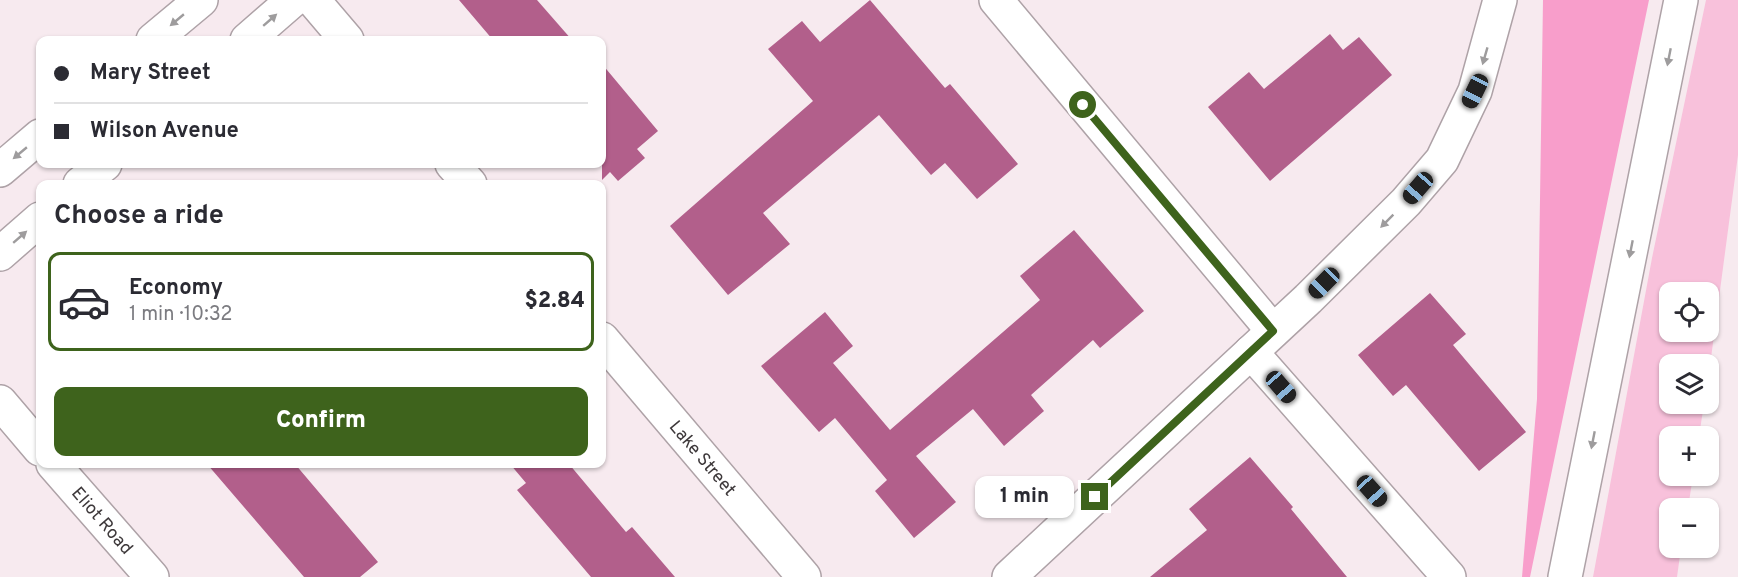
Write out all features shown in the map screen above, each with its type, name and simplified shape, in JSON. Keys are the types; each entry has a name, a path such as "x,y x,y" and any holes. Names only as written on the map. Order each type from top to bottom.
{"main road":[{"path":"158,36 201,0"},
{"path":"252,36 293,0"},
{"path":"313,0 344,36"},
{"path":"996,0 1262,342 1449,577"},
{"path":"1009,577 1262,342 1406,202 1442,160 1475,91 1500,0"},
{"path":"1565,577 1681,0"},
{"path":"0,170 36,139"},
{"path":"85,180 100,168"},
{"path":"456,168 466,180"},
{"path":"0,254 36,222"},
{"name":"Lake Street","path":"606,344 804,577"},
{"path":"0,402 36,444"},
{"name":"Eliot Road","path":"57,468 152,577"}],"shaded area":[{"path":"1543,0 1649,0 1530,577 1522,577 1537,399"},
{"path":"1706,0 1738,0 1738,155 1719,298 1719,282 1659,282 1659,342 1713,342 1712,354 1659,354 1659,414 1702,414 1701,426 1659,426 1659,486 1691,486 1690,498 1659,498 1659,558 1680,558 1677,577 1593,577 1652,258"}],"building":[{"path":"459,0 537,0 568,36 490,36"},
{"path":"870,0 945,88 950,84 1018,164 977,199 945,163 931,175 879,115 763,213 790,244 728,295 670,226 813,101 768,49 802,21 820,42"},
{"path":"1330,34 1343,50 1359,37 1392,75 1270,181 1208,107 1249,72 1264,89"},
{"path":"606,69 658,131 637,149 645,158 618,181 610,172 602,180 602,168 606,168"},
{"path":"1074,230 1144,311 1100,348 1093,340 1031,395 1044,411 1004,446 973,409 916,456 956,502 914,538 875,491 887,480 835,418 819,432 761,366 825,312 853,346 833,363 890,430 1040,300 1020,276"},
{"path":"1430,293 1466,334 1453,345 1526,432 1479,471 1406,385 1393,396 1358,355"},
{"path":"1250,457 1293,507 1291,509 1347,577 1150,577 1207,530 1189,509"},
{"path":"210,468 298,468 378,562 360,577 304,577"},
{"path":"513,468 572,468 626,532 632,527 675,577 591,577 517,490 526,483"}],"route":[{"path":"1083,105 1273,331 1095,497"}]}
